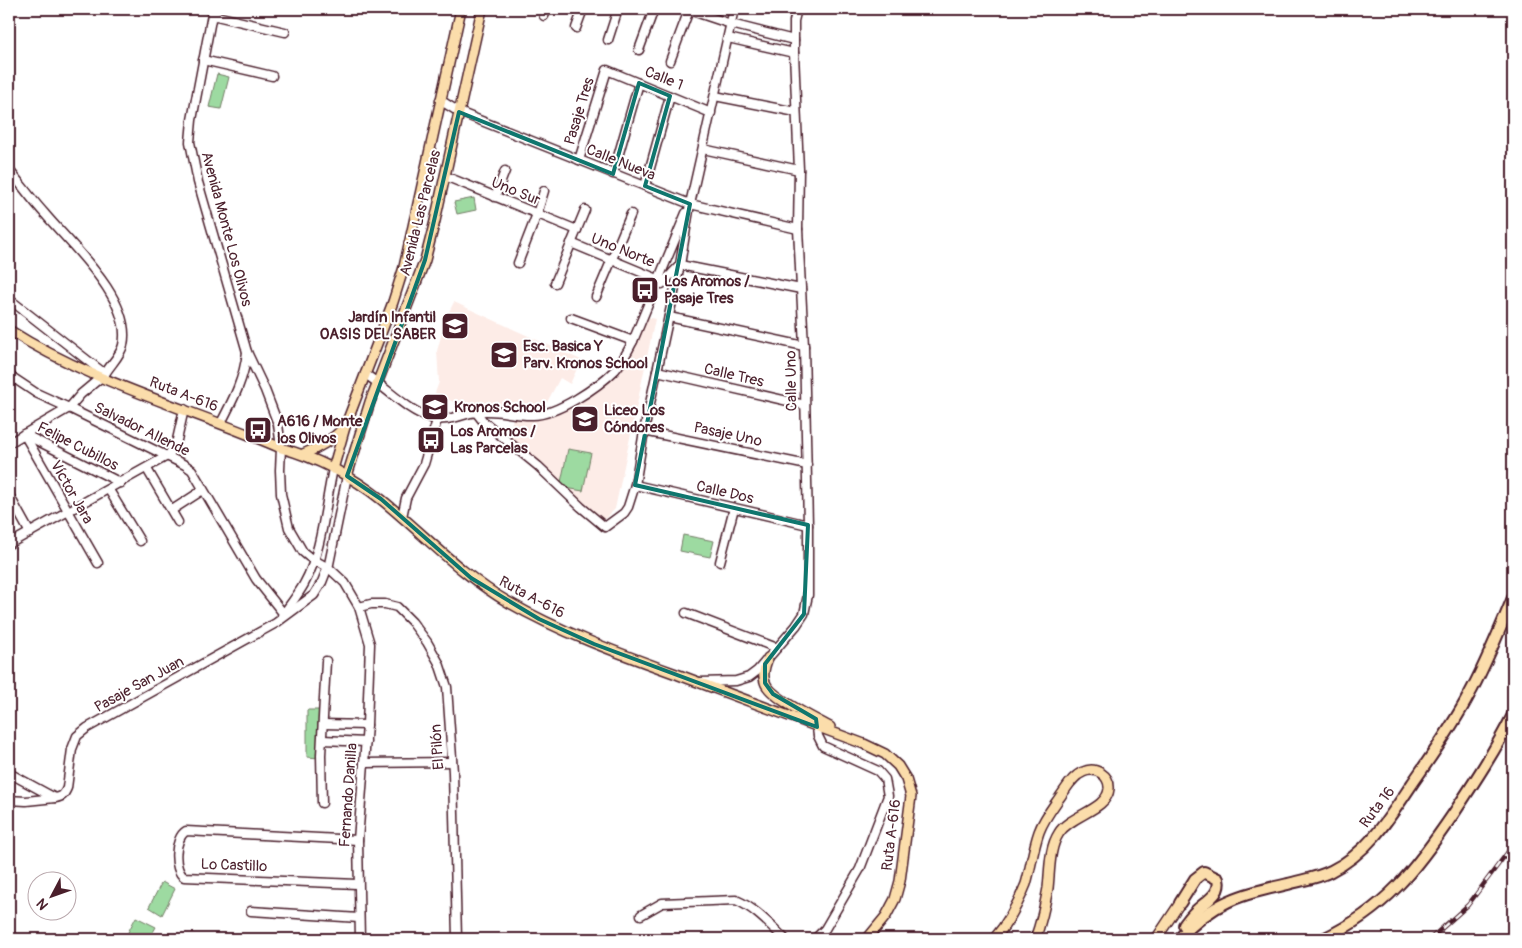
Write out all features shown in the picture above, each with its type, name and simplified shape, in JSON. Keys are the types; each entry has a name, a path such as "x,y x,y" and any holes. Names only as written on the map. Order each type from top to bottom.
{"highway":[{"name":"Ruta 16","path":"1178,939 1210,910 1230,900 1322,875 1348,862 1365,847 1391,816 1460,712 1487,660 1513,598"},
{"path":"1323,939 1345,928 1372,910 1408,876 1425,855 1478,776 1513,715"},
{"path":"1178,939 1184,925 1196,910 1214,896 1219,884 1218,879 1204,872 1199,875 1180,903"}],"main road":[{"name":"Avenida Las Parcelas","path":"332,469 345,427 393,302 404,267 461,9"},
{"name":"Avenida Las Parcelas","path":"347,476 378,382 425,260 482,9"},
{"name":"Ruta A-616","path":"9,330 47,351 104,376 281,448 303,454 347,476 381,499 471,578 506,601 539,619 594,644 695,682 816,723 884,754 898,766 906,779 911,796 900,881 895,899 886,916 867,939"},
{"path":"303,454 326,444 345,427"},
{"path":"768,658 764,674 765,683 768,688 816,723"},
{"path":"994,939 1009,920 1020,899 1038,834 1044,820 1075,777 1085,771 1096,770 1103,774 1107,781 1108,794 1101,803 1070,821 1057,836 1045,904 1035,939"},
{"path":"1156,939 1180,903"}],"street":[{"path":"576,28 583,9"},
{"path":"608,40 618,9"},
{"path":"639,50 654,9"},
{"path":"670,61 688,9 730,24 794,40"},
{"path":"476,412 483,421 538,466 605,527 624,513 628,507 635,485 644,430 680,265 690,204 734,9"},
{"name":"Calle Uno","path":"695,682 736,681 749,677 757,671 796,626 804,614 808,595 804,346 798,229 799,170 794,53 794,22 797,9"},
{"path":"212,12 285,32"},
{"name":"Avenida Monte Los Olivos","path":"212,12 202,60 190,142 198,182 247,352 245,371 222,423"},
{"path":"728,38 794,53"},
{"path":"202,60 272,76"},
{"name":"Calle 1","path":"607,70 711,113"},
{"name":"Pasaje Tres","path":"579,160 607,70"},
{"path":"613,174 639,83"},
{"path":"645,186 670,96"},
{"path":"715,96 796,112"},
{"name":"Calle Nueva","path":"440,100 459,112 690,204 798,229"},
{"path":"703,149 799,170"},
{"path":"9,170 44,214 98,274 119,309 123,330 123,347 104,376 81,394 69,408 9,443"},
{"path":"495,197 505,171"},
{"name":"Uno Sur","path":"445,176 577,230"},
{"path":"518,263 544,191"},
{"path":"365,374 417,412 438,420 476,412 499,411 532,416 554,411 568,404 615,370 624,358 651,297 661,281 680,225 690,204"},
{"path":"555,283 585,210"},
{"path":"596,297 631,214"},
{"name":"Uno Norte","path":"571,244 661,281"},
{"path":"661,281 680,265"},
{"path":"680,265 801,289"},
{"path":"9,299 104,376"},
{"path":"571,318 633,341"},
{"path":"669,318 804,346"},
{"path":"247,352 266,390 278,424 281,448 281,494 289,528 303,552 328,567 344,583 359,606"},
{"name":"Calle Tres","path":"657,371 805,405"},
{"path":"9,375 36,393 69,408"},
{"name":"Salvador Allende","path":"69,408 168,455 188,467 256,579 284,613"},
{"path":"9,544 147,469 168,455 177,440 184,409"},
{"path":"402,517 406,498 424,464 438,420"},
{"name":"Pasaje Uno","path":"644,430 806,465"},
{"name":"Felipe Cubillos","path":"24,434 121,483"},
{"name":"Víctor Jara","path":"24,434 98,563"},
{"path":"147,469 178,522"},
{"name":"Pasaje San Juan","path":"276,623 304,586 314,560 332,469"},
{"path":"328,567 347,476"},
{"name":"Calle Dos","path":"635,485 808,525"},
{"path":"109,490 140,541"},
{"path":"172,510 203,490"},
{"path":"9,495 30,532"},
{"path":"720,562 734,508"},
{"name":"Pasaje San Juan","path":"55,798 65,794 72,749 77,736 87,728 276,623 314,595 328,567"},
{"name":"El Pilón","path":"359,606 384,604 397,607 412,622 427,642 439,663 447,687 452,762 457,939"},
{"name":"Fernando Danilla","path":"359,606 367,628 371,653 358,840 360,939"},
{"path":"686,613 777,648"},
{"path":"322,803 321,755 326,661"},
{"path":"815,939 825,929 860,869 888,796 885,779 878,771 823,746 818,736 816,723"},
{"path":"323,724 367,725"},
{"path":"323,740 366,742"},
{"path":"364,763 452,762"},
{"path":"9,773 55,798"},
{"path":"9,800 26,801 55,798"},
{"name":"Lo Castillo","path":"358,840 186,831 179,838 177,850 178,869 180,875 184,877 358,884"},
{"path":"641,916 662,903 736,900 757,913 785,939"},
{"path":"251,911 359,918"}],"highlighted area":[{"path":"639,83 670,96 645,186 690,204 635,485 808,525 804,614 765,664 765,683 773,694 816,719 817,727 594,644 539,619 471,578 381,499 347,476 425,260 459,112 613,174"}],"shaded area":[{"name":"Esc. Basica Y Parv. Kronos School","path":"454,302 581,360 570,384 560,378 545,406 535,408 483,405 466,408 435,393 439,382 437,351 446,318"},
{"name":"Liceo Los Cóndores","path":"647,317 655,319 615,509 603,521 508,442 513,418 530,420 556,414 569,407 623,368 635,347"}],"green space":[{"path":"217,74 229,77 221,109 209,107"},
{"path":"474,198 476,210 457,214 454,202"},
{"path":"568,449 591,453 583,491 560,487"},
{"path":"683,535 714,541 710,557 680,551"},
{"path":"307,710 320,710 319,758 307,757"},
{"path":"162,882 175,889 162,915 149,907"},
{"path":"136,917 156,927 149,939 125,938"}],"railway":[{"path":"1430,939 1468,905 1513,845"}],"place":[{"name":"Los Aromos / Pasaje Tres","path":"645,290"},
{"name":"Jardín Infantil OASIS DEL SABER","path":"455,326"},
{"name":"Esc. Basica Y Parv. Kronos School","path":"504,355"},
{"name":"Kronos School","path":"435,407"},
{"name":"Liceo Los Cóndores","path":"585,419"},
{"name":"A616 / Monte los Olivos","path":"258,430"},
{"name":"Los Aromos / Las Parcelas","path":"431,440"}]}
